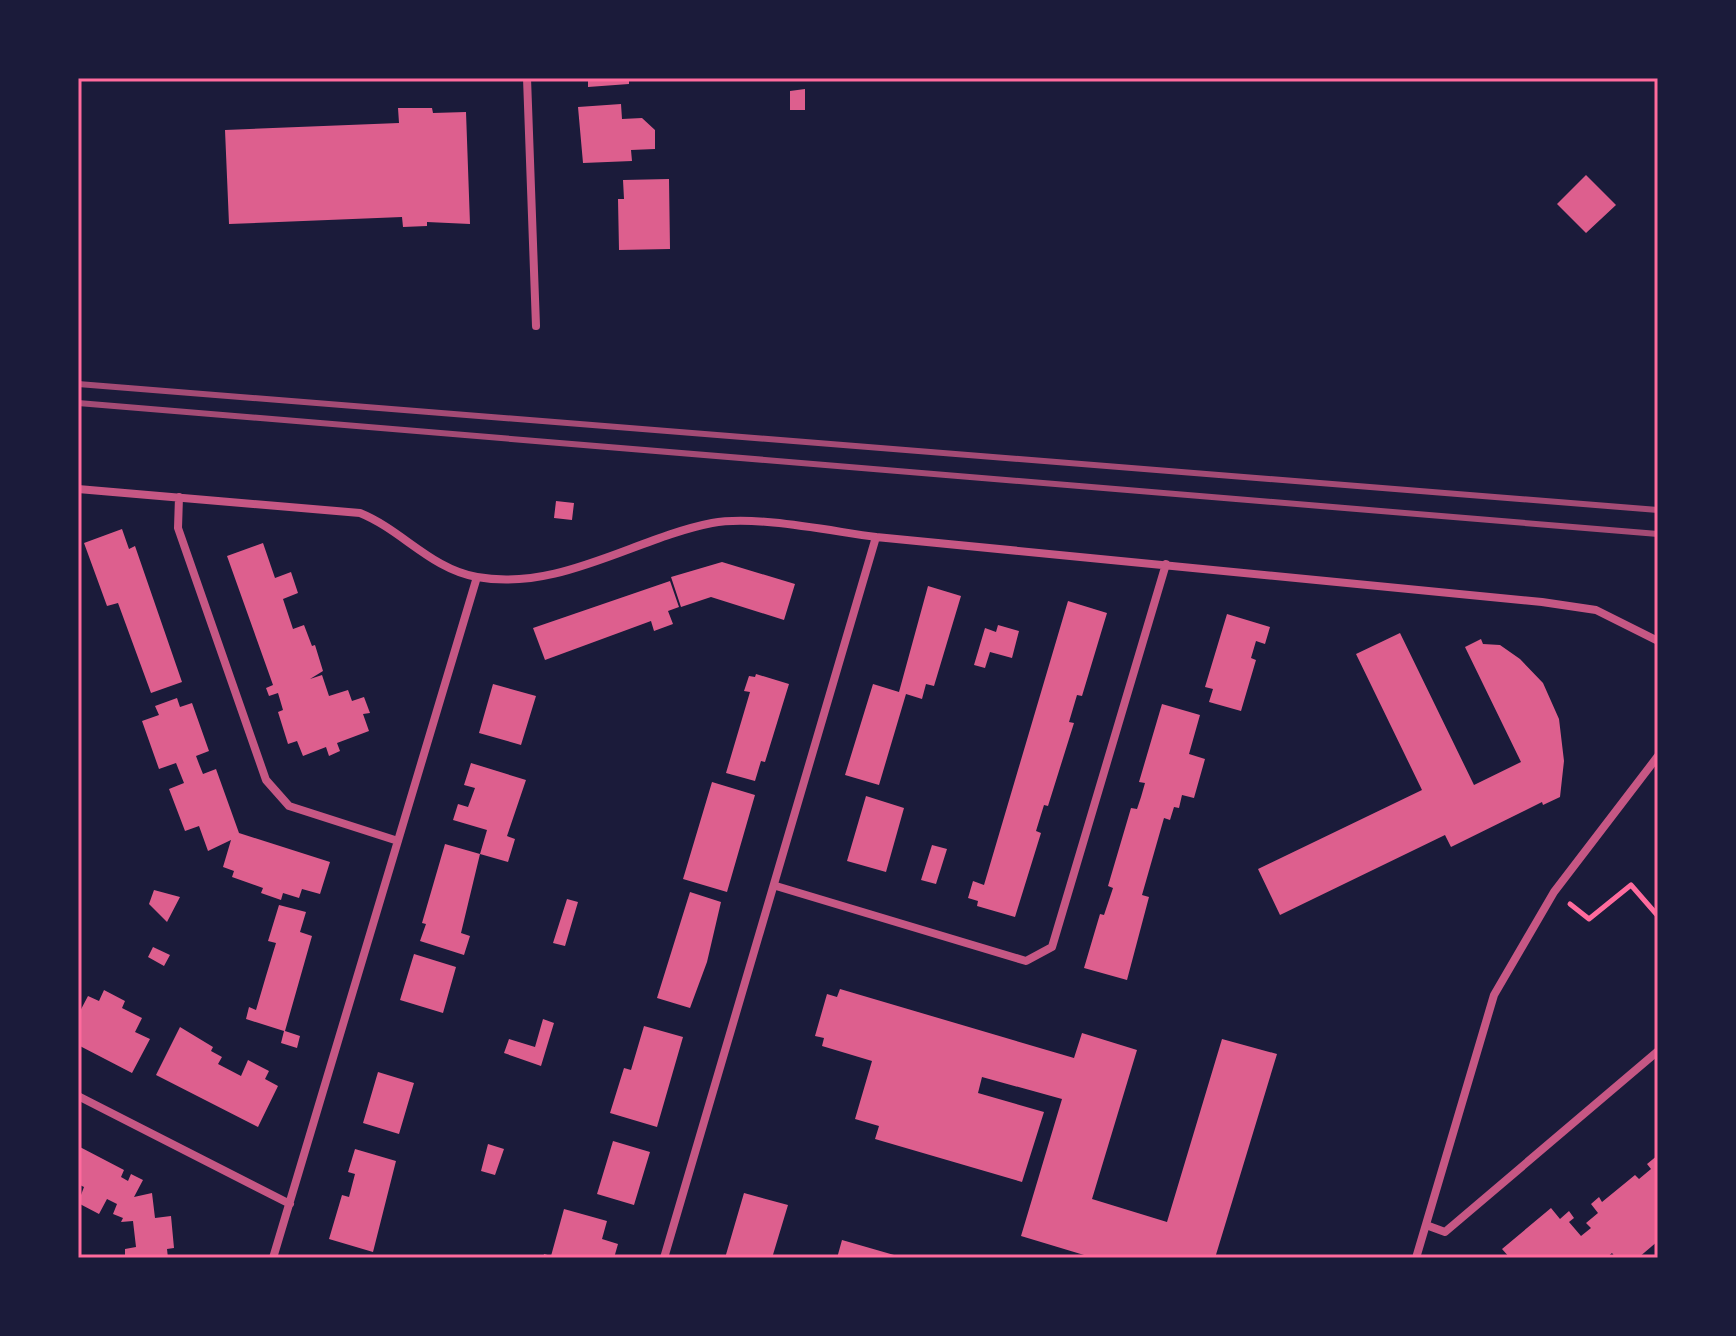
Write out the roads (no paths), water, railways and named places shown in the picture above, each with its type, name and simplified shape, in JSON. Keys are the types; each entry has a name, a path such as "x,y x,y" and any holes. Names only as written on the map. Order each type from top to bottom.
{"street":[{"path":"527,78 536,326"},
{"path":"78,489 360,513 396,532 435,563 477,577 529,576 580,567 713,523 752,523 1596,610 1658,641"},
{"path":"179,497 178,528 266,780 289,806 398,841"},
{"path":"664,1258 776,886 876,537"},
{"path":"776,886 1026,961 1052,947 1166,564"},
{"path":"273,1258 477,577"},
{"path":"1419,1257 1494,995 1554,892 1658,756"},
{"path":"1426,1225 1445,1232 1658,1051"},
{"path":"78,1096 290,1204"}],"railway":[{"path":"78,384 1658,510"},
{"path":"78,403 1658,534"}]}
